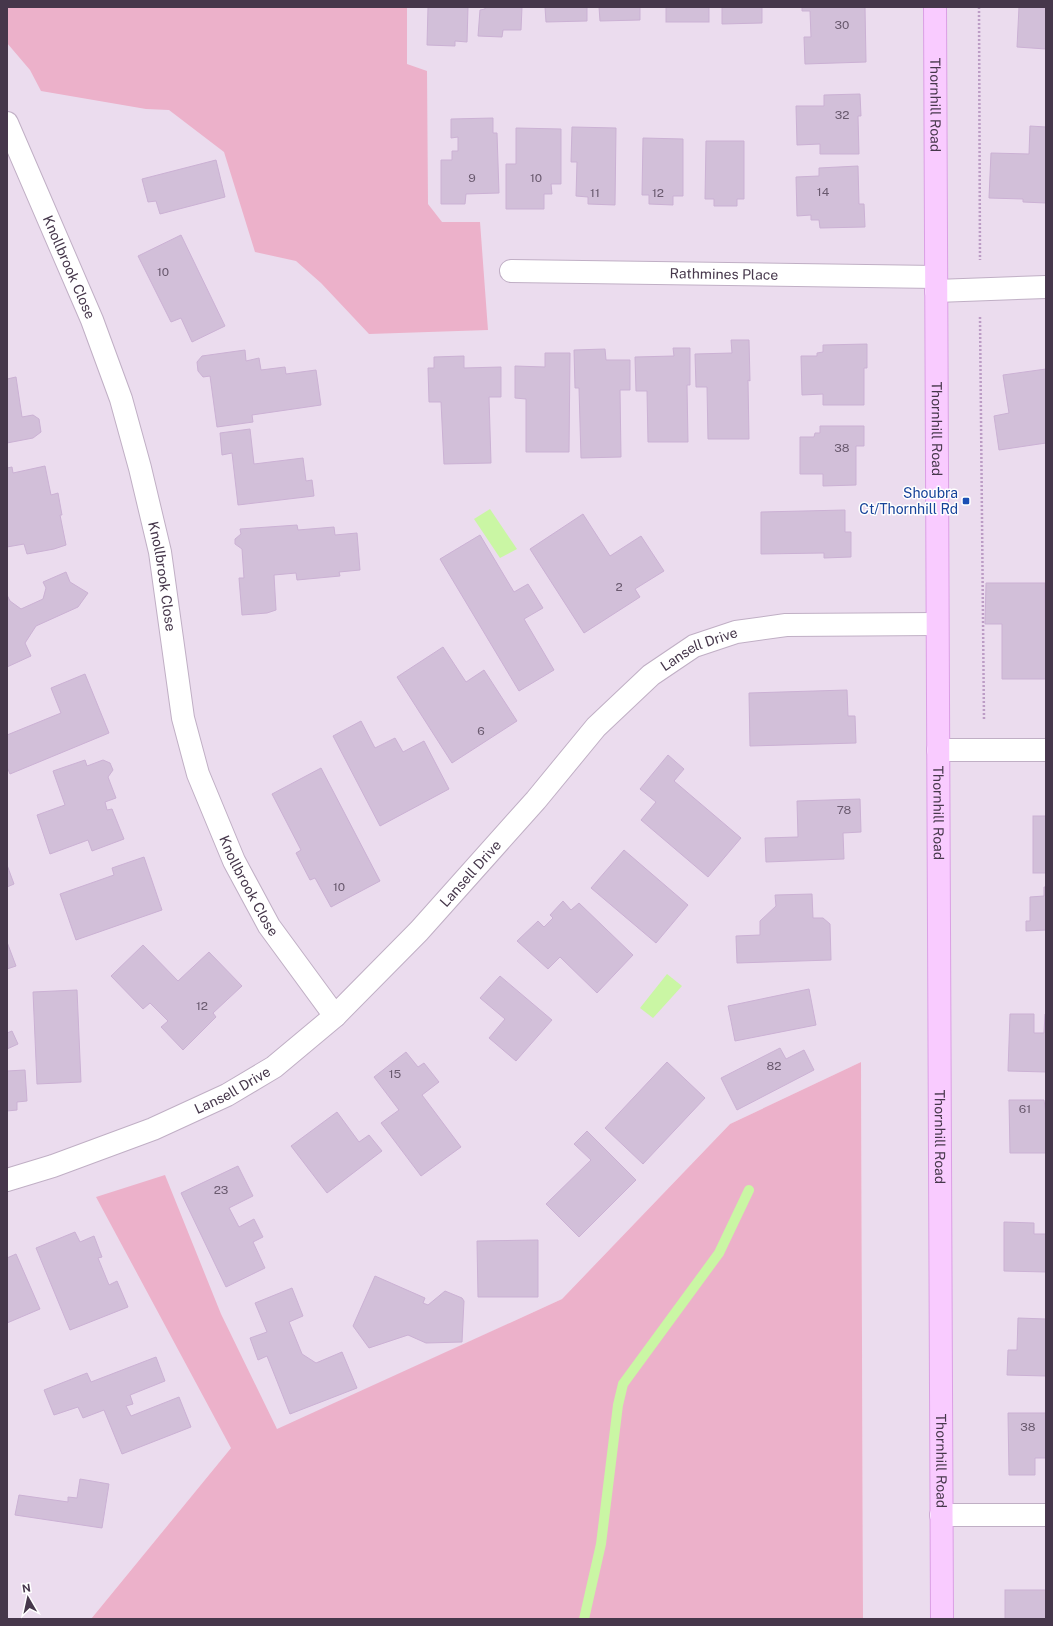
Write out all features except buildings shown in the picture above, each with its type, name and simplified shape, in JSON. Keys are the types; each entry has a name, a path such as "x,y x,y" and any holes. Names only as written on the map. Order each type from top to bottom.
{"street":[{"name":"Thornhill Road","path":"935,7 942,1619"},
{"name":"Knollbrook Close","path":"7,123 92,320 121,400 140,468 160,552 183,718 198,774 234,861 269,926 335,1016"},
{"name":"Rathmines Place","path":"512,271 936,284 980,289 1046,287"},
{"name":"Lansell Drive","path":"7,1180 53,1166 152,1129 227,1095 274,1067 335,1016 419,931 536,800 596,727 651,676 694,646 736,632 786,626 937,624"},
{"path":"938,750 1046,750"},
{"path":"941,1515 1046,1515"}],"path":[{"path":"979,7 984,720"}],"shaded area":[{"path":"7,7 1046,7 1046,1619 863,1619 861,1062 730,1124 562,1299 277,1430 231,1448 91,1619 7,1619"},
{"path":"7,7 407,7 407,64 427,71 428,204 442,222 480,222 488,330 369,334 321,283 296,261 255,252 224,152 169,110 146,109 41,91 30,70 7,43"},
{"path":"490,509 517,549 500,558 474,519"},
{"path":"667,974 682,986 653,1018 640,1008"},
{"path":"861,1062 863,1619 91,1619 231,1448 96,1197 165,1175 221,1314 277,1429 562,1299 730,1124"}],"waterway":[{"path":"584,1619 601,1544 618,1405 623,1384 719,1253 749,1190"}],"place":[{"name":"Shoubra Ct/Thornhill Rd","path":"966,501"}]}
